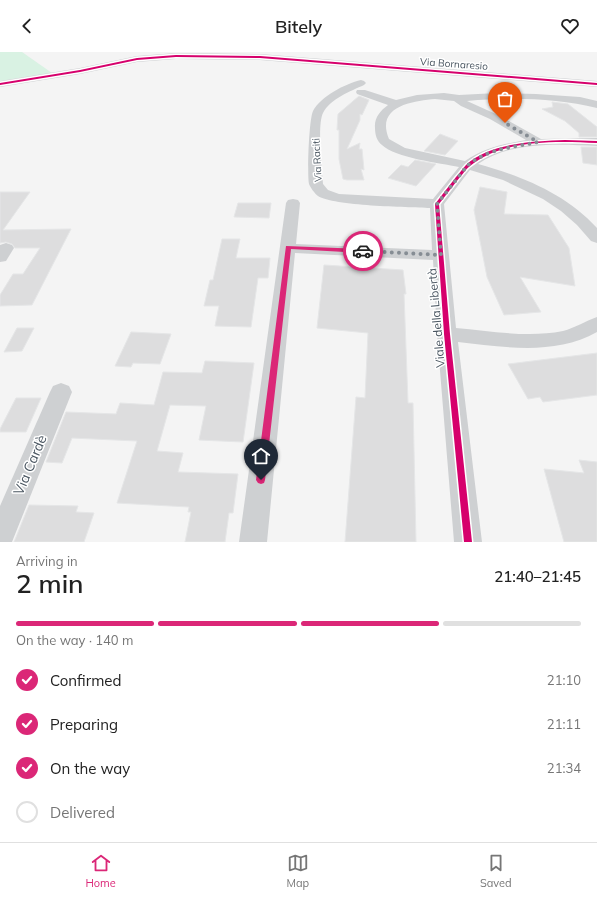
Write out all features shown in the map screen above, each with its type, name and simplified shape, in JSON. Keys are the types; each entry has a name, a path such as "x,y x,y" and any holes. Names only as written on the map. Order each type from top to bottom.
{"street":[{"name":"Via Bornaresio","path":"0,84 80,71 137,59 176,56 260,57 394,69 597,84"},
{"path":"369,66 363,85 396,104"},
{"path":"394,69 379,77 419,71"},
{"name":"Via Raciti","path":"363,85 338,94 326,103 318,112 315,126 316,185 323,193 337,198 437,204"},
{"path":"597,105 578,100 473,96 457,98 446,96 420,98 396,104 386,111 380,118 380,129 385,143 400,150 467,166 520,182 546,194 569,208 589,227 597,238"},
{"path":"457,98 465,104 494,117 538,142"},
{"path":"437,204 467,166 487,154 504,148 538,142 597,142"},
{"path":"254,542 293,203"},
{"name":"Viale della Libertà","path":"437,204 447,334 468,542"},
{"path":"288,248 441,255"},
{"path":"447,334 528,341 546,340 564,338 587,331 597,324"},
{"name":"Via Cardè","path":"0,538 61,392"}],"green space":[{"path":"0,52 22,52 52,73 0,81"}],"building":[{"path":"359,96 369,100 362,115 360,114 360,120 347,149 360,143 359,149 362,149 364,170 361,169 364,180 347,180 343,179 339,159 339,130 337,130 338,114"},
{"path":"552,102 568,104 597,127 597,137 579,137 579,133 565,121 542,109 553,107"},
{"path":"440,134 458,141 445,155 424,151"},
{"path":"581,147 597,147 597,165 583,163"},
{"path":"415,160 436,164 416,186 388,178 401,165 408,167"},
{"path":"480,187 507,192 504,214 548,215 569,248 575,286 520,277 541,312 504,315 487,277 474,210"},
{"path":"0,192 30,192 3,230 71,229 32,305 0,306 0,295 13,274 23,274 40,248 15,248 12,244 6,242 0,243"},
{"path":"238,203 271,203 269,218 234,217"},
{"path":"222,239 240,239 236,258 270,258 268,278 258,278 251,327 215,326 219,306 204,306 210,280 213,280"},
{"path":"324,265 403,270 406,294 404,294 408,403 413,403 416,542 345,542 356,397 365,398 368,333 317,328"},
{"path":"17,328 34,328 22,351 4,352"},
{"path":"131,332 171,334 160,364 133,363 131,367 115,366"},
{"path":"597,353 597,395 543,402 540,397 528,399 508,364"},
{"path":"205,361 254,363 243,442 199,440 206,406 170,405 157,451 183,453 178,472 238,474 233,513 229,513 225,542 185,542 191,512 188,512 189,507 117,503 137,441 72,438 62,463 46,462 66,412 116,414 120,403 154,405 163,372 202,373"},
{"path":"16,398 41,398 26,432 0,432 0,429"},
{"path":"579,460 597,462 597,542 564,542 544,469 584,473"},
{"path":"29,505 78,506 76,512 94,513 84,542 14,542"}],"cycle path":[{"path":"0,84 80,71 137,59 176,56 260,57 597,84"},
{"path":"468,542 447,334 437,204 467,166 480,157 495,151 511,146 529,143 565,141 597,142"}],"way so far":[{"path":"363,251 441,255 437,204 467,166 487,154 504,148 538,142 505,123"}],"route":[{"path":"261,480 288,248 363,251"}]}
